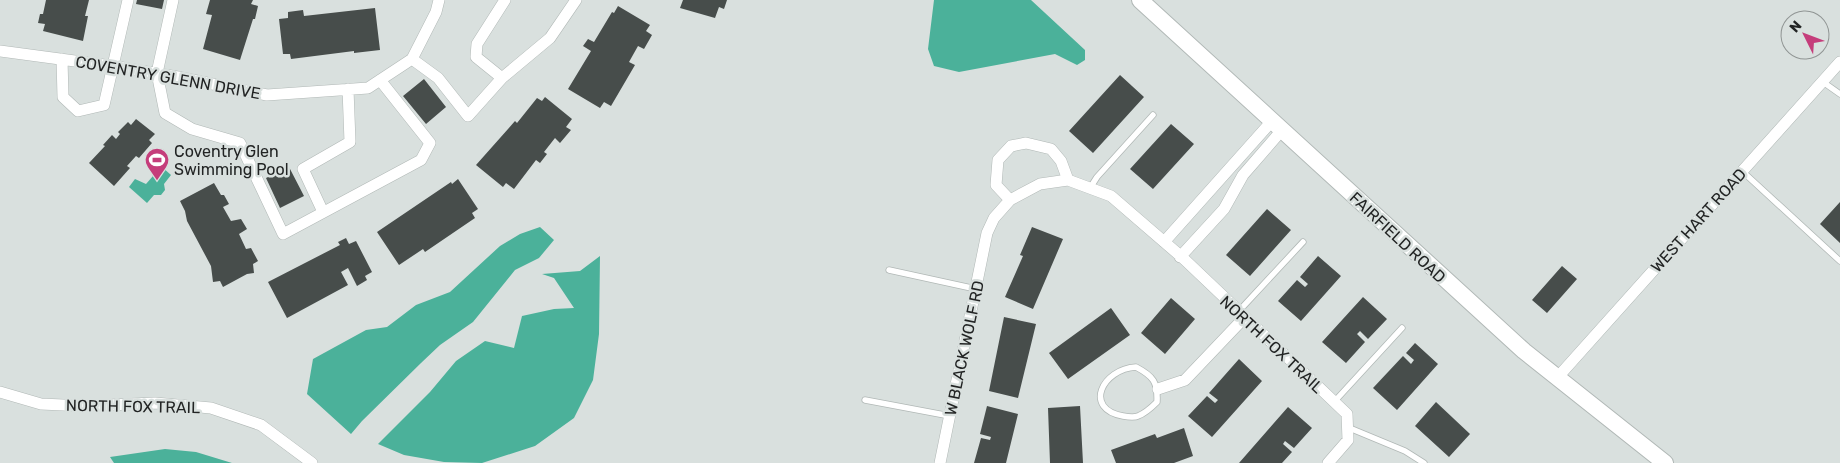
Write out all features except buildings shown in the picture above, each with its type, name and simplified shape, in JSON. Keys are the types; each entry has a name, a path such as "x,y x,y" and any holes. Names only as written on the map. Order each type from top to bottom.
{"street":[{"path":"62,59 63,97 78,111 104,105 128,0"},
{"path":"173,0 157,73 165,113 192,129 240,143 283,234 421,160 430,143 380,80"},
{"name":"COVENTRY GLENN DRIVE","path":"0,52 157,73 267,95 368,88 412,59 436,12 440,0"},
{"path":"502,78 476,56 477,44 506,0"},
{"path":"412,59 438,78 468,116 502,78 550,38 576,0"},
{"name":"FAIRFIELD ROAD","path":"1140,0 1524,351 1665,463"},
{"name":"WEST HART ROAD","path":"1557,378 1840,62"},
{"path":"323,212 303,169 350,142 348,89"},
{"path":"1160,238 1277,125"},
{"path":"1180,257 1224,209 1243,175 1277,125"},
{"path":"1026,143 1051,149 1061,161 1068,180 1040,184 1010,200 996,185 998,160 1011,146 1026,143"},
{"name":"NORTH FOX TRAIL","path":"1068,180 1111,196 1160,238 1347,414 1348,427"},
{"name":"W BLACK WOLF RD","path":"940,463 988,233 994,218 1010,200"},
{"path":"1158,389 1185,380 1241,315"},
{"name":"NORTH FOX TRAIL","path":"0,392 41,404 85,406 155,403 211,408 261,425 312,463"},
{"path":"1328,463 1348,440 1348,427"}],"lane":[{"path":"1823,82 1840,94"},
{"path":"1090,188 1097,177 1153,115"},
{"path":"1742,171 1840,261"},
{"path":"1241,315 1303,242"},
{"path":"889,270 976,289"},
{"path":"1334,402 1402,328"},
{"path":"1136,367 1148,373 1153,378 1158,389 1157,402 1137,417 1114,414 1106,408 1102,401 1101,391 1104,383 1114,374 1127,368 1136,367"},
{"path":"865,400 950,416"},
{"path":"1348,427 1405,451 1424,463"}],"shaded area":[{"path":"934,0 1031,0 1085,50 1085,60 1077,65 1055,54 959,72 934,66 928,49"},
{"name":"Coventry Glen Swimming Pool","path":"153,159 171,175 164,184 165,190 161,195 154,195 147,203 129,187 135,179 146,184 153,176 147,166"},
{"path":"540,227 554,240 539,258 515,270 473,322 440,345 351,434 307,394 313,359 366,330 387,327 416,305 450,292 500,246 520,234"},
{"path":"600,256 599,334 593,380 574,418 535,446 482,463 444,462 404,455 378,444 430,392 456,361 485,341 514,348 522,316 554,309 574,308 554,278 542,274 580,271"},
{"path":"165,449 196,452 232,463 114,463 110,457"}],"place":[{"name":"Coventry Glen Swimming Pool","path":"157,181"}]}
